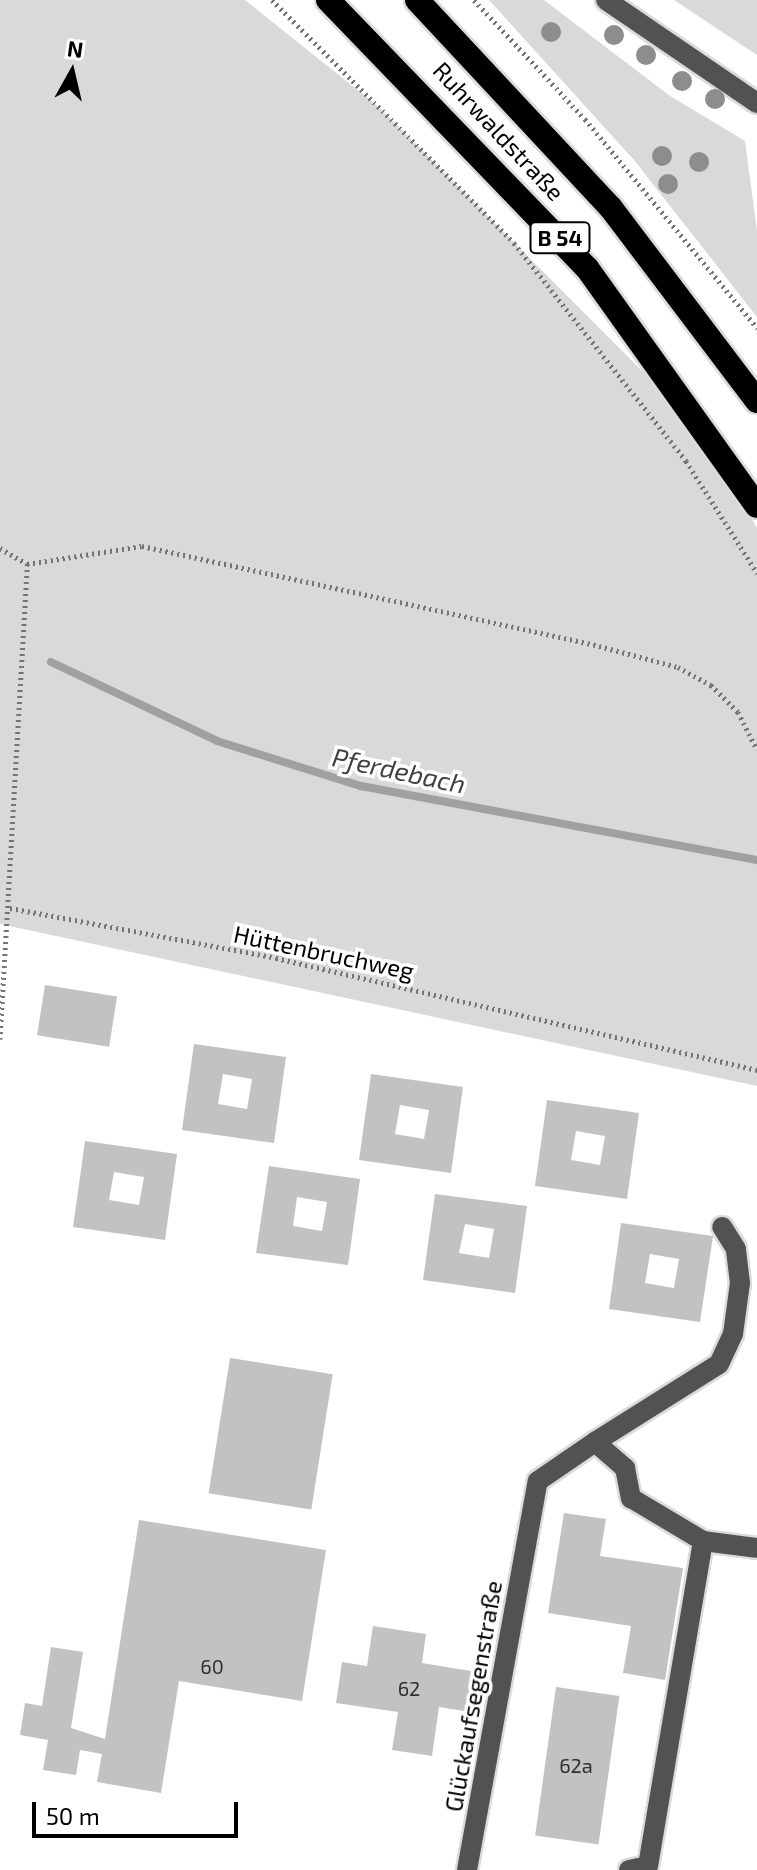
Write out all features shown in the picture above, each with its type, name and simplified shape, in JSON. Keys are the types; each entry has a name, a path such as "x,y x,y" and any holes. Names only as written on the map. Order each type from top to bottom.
{"highway":[{"name":"Ruhrwaldstraße","path":"328,0 587,268 757,506"},
{"name":"Ruhrwaldstraße","path":"417,0 611,208 757,401"}],"street":[{"path":"606,0 757,103"},
{"name":"Glückaufsegenstraße","path":"467,1870 538,1481 719,1364 733,1334 740,1283 736,1249 722,1227"},
{"path":"595,1442 625,1468 631,1498 703,1541 757,1548"},
{"path":"629,1870 648,1866 703,1541"}],"path":[{"path":"272,0 514,243 686,461 757,573"},
{"path":"474,0 585,119 757,328"},
{"path":"0,548 27,564 142,546 599,646 678,667 711,685 738,712 757,750"},
{"path":"0,1039 10,908 27,564"},
{"name":"Hüttenbruchweg","path":"10,908 276,958 757,1070"}],"shaded area":[{"path":"0,0 245,0 380,108 697,426 757,528 757,1086 0,924"},
{"path":"489,0 544,0 670,96 745,141 757,231 757,317 634,160"},
{"path":"674,0 757,0 757,55"}],"building":[{"path":"45,985 117,996 109,1047 37,1035"},
{"path":"194,1044 286,1057 274,1143 182,1130","holes":["223,1074 252,1079 247,1109 218,1104"]},
{"path":"371,1074 463,1087 451,1173 359,1160","holes":["400,1105 429,1110 424,1139 395,1134"]},
{"path":"547,1100 639,1113 627,1199 535,1186","holes":["576,1131 605,1136 600,1165 571,1160"]},
{"path":"85,1141 177,1154 165,1240 73,1227","holes":["114,1172 144,1177 139,1205 109,1200"]},
{"path":"269,1166 360,1179 348,1265 256,1253","holes":["297,1197 327,1202 322,1231 293,1226"]},
{"path":"435,1194 527,1206 515,1293 423,1280","holes":["465,1224 494,1229 489,1258 459,1253"]},
{"path":"621,1223 713,1236 700,1322 609,1309","holes":["650,1254 679,1259 674,1288 645,1283"]},
{"path":"230,1358 333,1374 311,1510 209,1493"},
{"path":"564,1513 606,1519 600,1556 683,1568 665,1680 623,1673 631,1626 548,1613"},
{"path":"139,1520 326,1550 302,1701 179,1681 161,1793 97,1782 102,1754 80,1750 76,1775 43,1770 48,1740 20,1735 25,1703 42,1706 51,1647 83,1652 71,1728 105,1739"},
{"path":"373,1626 426,1634 422,1663 483,1673 477,1713 439,1707 432,1756 392,1750 398,1712 336,1703 342,1662 367,1666"},
{"path":"556,1687 619,1696 599,1844 535,1836"}],"waterway":[{"name":"Pferdebach","path":"51,662 217,741 361,786 757,860"}]}
